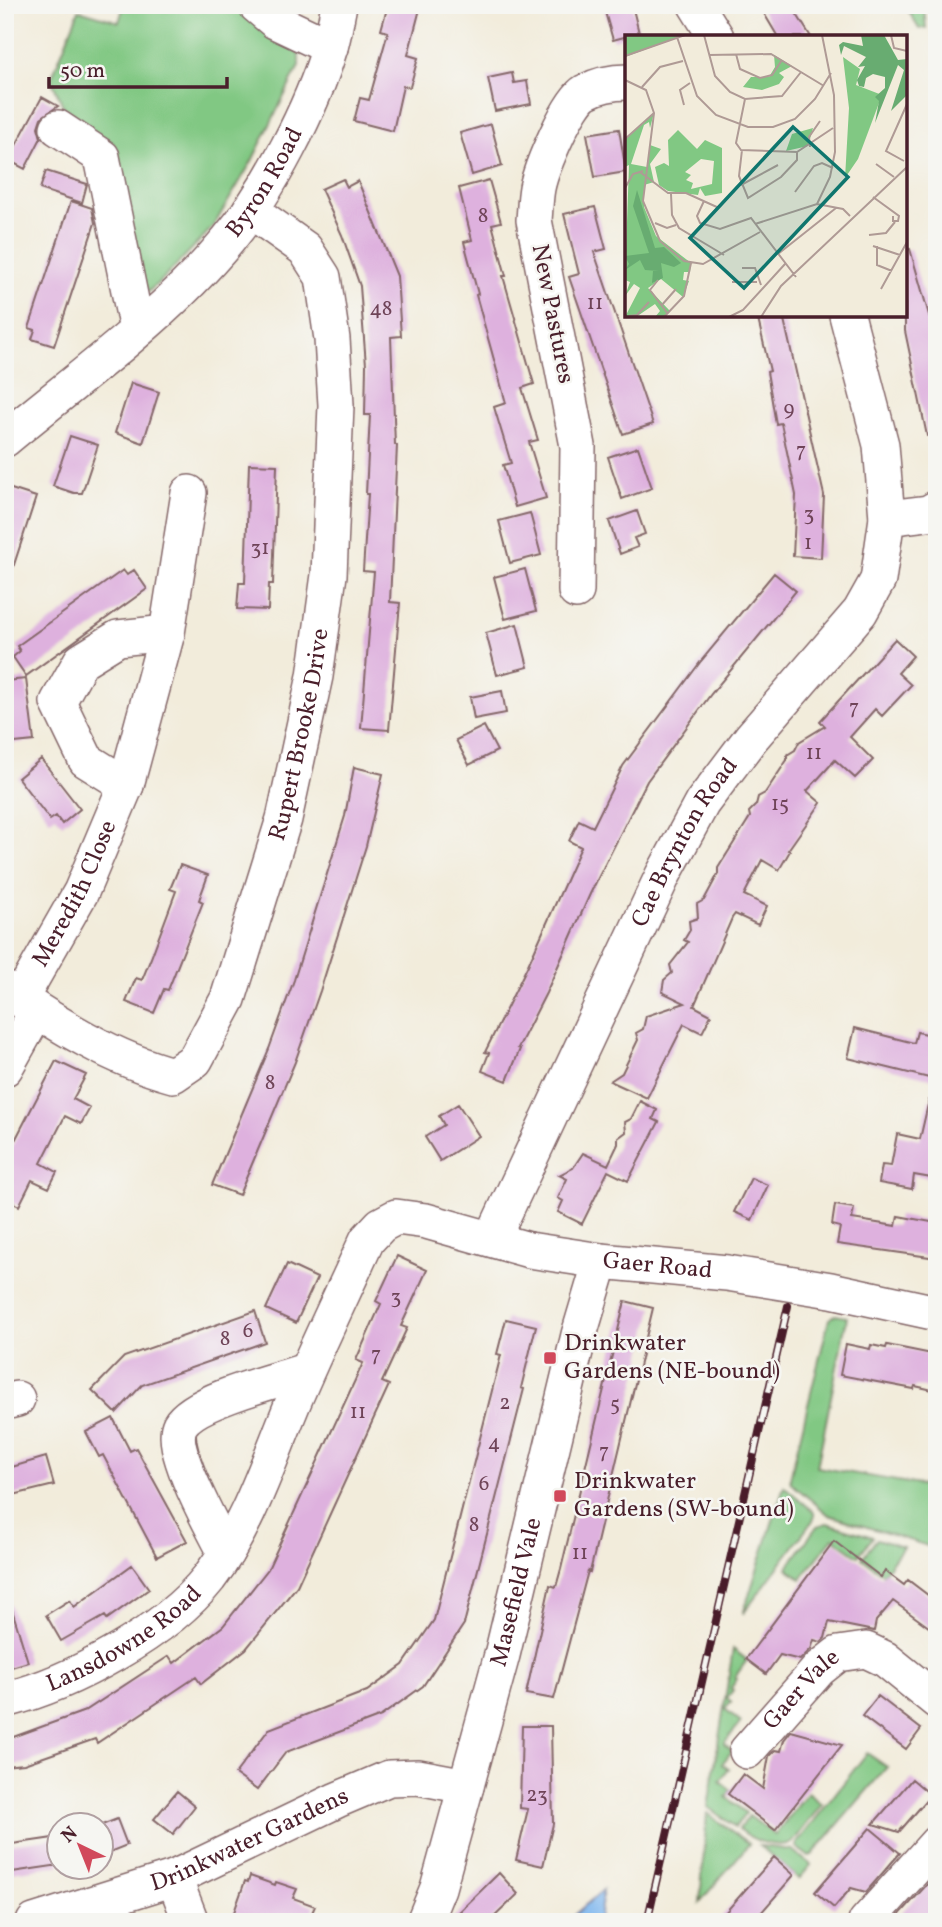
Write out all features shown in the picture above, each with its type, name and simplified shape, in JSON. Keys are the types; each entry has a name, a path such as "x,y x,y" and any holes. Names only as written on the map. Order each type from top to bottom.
{"street":[{"path":"256,5 275,22 330,47"},
{"name":"Byron Road","path":"5,439 137,330 196,275 228,240 250,210 300,124 330,47 339,5"},
{"path":"696,5 715,35"},
{"name":"New Pastures","path":"576,591 578,446 534,220 538,186 570,111 583,93 612,82 625,82"},
{"path":"58,128 102,157 137,330"},
{"name":"Rupert Brooke Drive","path":"21,999 144,1067 173,1075 195,1060 228,999 284,819 315,676 329,575 335,391 332,339 323,277 305,249 250,210"},
{"name":"Cae Brynton Road","path":"492,1239 663,875 702,803 759,728 860,612 878,580 887,518 881,445 848,317"},
{"name":"Meredith Close","path":"5,1069 21,999 81,892 126,785 167,634 189,493"},
{"path":"887,518 928,513 937,508"},
{"path":"126,785 86,760 58,702 81,661 90,655 118,638 167,634"},
{"name":"Gaer Road","path":"381,1226 396,1217 426,1221 529,1250 601,1261 727,1273 831,1290 937,1313"},
{"name":"Lansdowne Road","path":"5,1700 74,1676 125,1647 174,1613 207,1581 226,1553 257,1490 306,1371 368,1240 381,1226"},
{"name":"Masefield Vale","path":"424,1922 438,1888 505,1643 579,1335 601,1261"},
{"path":"226,1553 182,1461 178,1442 179,1427 191,1413 220,1399 306,1371"},
{"name":"Gaer Vale","path":"747,1751 819,1669 838,1654 866,1650 885,1659 937,1701"},
{"name":"Drinkwater Gardens","path":"34,1922 174,1878 337,1800 389,1779 418,1777 466,1786"},
{"path":"866,1922 937,1843"},
{"path":"174,1878 191,1922"}],"green space":[{"path":"124,5 241,5 299,54 299,66 252,161 213,227 148,292 140,287 103,141 64,108 51,79 79,10 119,22"},
{"path":"905,5 924,5 926,28 919,29"},
{"path":"835,1315 847,1317 817,1467 937,1488 937,1549 829,1515 791,1483 790,1478 829,1319"},
{"path":"784,1486 814,1512 814,1519 743,1614"},
{"path":"827,1523 873,1537 858,1556 833,1538 801,1579 787,1568 817,1526"},
{"path":"877,1539 903,1547 883,1574 862,1558"},
{"path":"733,1649 747,1660 735,1677 737,1679 731,1688 733,1690 727,1698 731,1702 725,1709 741,1722 724,1744 732,1751 722,1764 729,1769 720,1781 731,1790 726,1797 746,1813 735,1827 708,1807"},
{"path":"867,1753 887,1767 812,1855 808,1856 796,1847 797,1843"},
{"path":"808,1793 822,1804 792,1843 778,1845 764,1842 739,1829 749,1816 775,1835"},
{"path":"707,1813 749,1844 700,1902"},
{"path":"760,1846 792,1850 811,1865 799,1879"}],"water":[{"path":"603,1890 599,1922 566,1922"}],"building":[{"path":"388,5 421,5 408,55 418,58 410,87 403,86 393,131 354,121 360,98 369,100 388,32 381,30"},
{"path":"603,5 632,5 639,33 613,40"},
{"path":"759,5 791,5 810,35 777,35"},
{"path":"512,73 514,83 527,81 531,104 495,111 488,78"},
{"path":"42,97 58,106 41,118 38,127 41,138 25,169 8,160"},
{"path":"491,124 502,166 472,175 460,133"},
{"path":"619,129 625,172 595,177 587,134"},
{"path":"46,171 87,184 82,203 40,189"},
{"path":"343,179 347,187 358,181 397,276 401,336 391,337 397,445 390,602 400,603 389,730 361,728 374,572 363,571 370,415 365,415 366,365 360,286 342,235 321,189"},
{"path":"489,180 501,222 492,224 506,276 503,276 534,384 522,388 538,440 529,442 546,498 515,507 503,465 511,463 494,407 506,403 464,242 472,240 459,188"},
{"path":"71,201 92,208 95,223 54,346 32,339 35,330 29,328"},
{"path":"595,207 606,249 594,252 653,424 623,434 569,277 579,274 564,214"},
{"path":"910,249 937,343 937,435 927,436 905,331 907,250"},
{"path":"757,317 783,317 824,495 821,558 793,556 796,495 781,423 776,424 767,372 770,371"},
{"path":"131,383 159,392 143,443 115,433"},
{"path":"70,436 98,445 82,493 53,486"},
{"path":"638,447 652,488 622,499 608,457"},
{"path":"249,464 277,465 273,584 269,584 268,610 237,609 239,583 245,583"},
{"path":"5,487 36,497 9,580 5,579"},
{"path":"637,511 645,534 634,538 638,547 620,554 609,521"},
{"path":"530,513 541,555 510,563 499,521"},
{"path":"525,569 536,611 505,619 494,577"},
{"path":"123,570 127,575 134,570 147,589 26,676 13,657 20,651 17,646"},
{"path":"774,573 796,591 711,694 647,781 590,894 518,1048 520,1049 507,1081 482,1071 489,1053 485,1052 581,847 569,841 579,820 593,827 623,766 701,661"},
{"path":"517,624 528,667 497,675 486,633"},
{"path":"895,639 913,656 898,673 911,685 882,716 875,709 850,737 873,760 855,778 835,760 807,791 821,803 788,850 790,851 779,870 762,860 744,895 767,906 758,925 735,914 732,918 694,1006 711,1015 702,1033 684,1024 647,1098 610,1081 622,1073 638,1040 636,1033 643,1029 646,1016 685,1003 662,992 664,980 672,973 670,965 688,942 684,940 690,930 689,921 698,918 697,904 704,900 718,874 718,868 750,817 749,812 756,805 758,797 765,793 787,760 787,755 795,750 799,742 825,726 820,721"},
{"path":"26,679 34,741 5,744 5,681"},
{"path":"502,691 506,713 474,719 470,697"},
{"path":"484,726 497,751 469,765 456,740"},
{"path":"41,759 80,809 62,824 56,816 50,820 18,778"},
{"path":"354,767 383,774 366,846 295,1062 239,1195 212,1185 269,1049 294,980 345,816"},
{"path":"180,865 208,875 199,900 203,902 168,990 164,989 154,1013 126,1002 136,978 142,980 151,958 176,891 170,889"},
{"path":"855,1028 914,1043 917,1032 937,1036 937,1080 848,1058"},
{"path":"56,1061 86,1075 73,1099 90,1108 81,1124 65,1116 41,1163 57,1172 49,1188 32,1180 19,1206 5,1199 5,1147 10,1150"},
{"path":"929,1100 937,1101 937,1179 914,1175 912,1189 879,1183 882,1165 891,1166 897,1134 920,1139"},
{"path":"640,1101 657,1110 653,1119 659,1122 628,1181 608,1171 582,1224 558,1212 563,1201 558,1198 567,1179 559,1175 573,1168 583,1153 608,1165 618,1138 626,1132 625,1122 631,1119"},
{"path":"458,1104 479,1136 440,1161 425,1137 444,1125 439,1116"},
{"path":"751,1178 768,1185 752,1220 734,1212"},
{"path":"835,1205 854,1208 852,1219 896,1226 898,1216 937,1223 937,1258 837,1244 840,1227 832,1225"},
{"path":"397,1256 427,1270 401,1326 407,1328 382,1382 389,1385 297,1586 246,1649 201,1684 196,1677 97,1743 95,1739 24,1764 5,1766 5,1740 85,1711 169,1656 174,1663 223,1626 268,1569 363,1363 356,1360 381,1304 376,1301"},
{"path":"287,1264 317,1278 296,1323 266,1309"},
{"path":"625,1301 653,1308 590,1572 588,1571 554,1699 526,1694 550,1585 556,1587 561,1569"},
{"path":"255,1311 265,1342 142,1385 116,1413 92,1390 124,1357"},
{"path":"506,1319 536,1326 521,1388 524,1389 464,1624 423,1686 381,1716 286,1752 257,1790 235,1774 269,1729 367,1691 403,1665 434,1620 501,1355 497,1354"},
{"path":"846,1344 870,1349 871,1345 886,1348 887,1345 937,1355 937,1391 840,1375"},
{"path":"113,1418 130,1451 136,1448 187,1541 157,1557 103,1455 99,1457 86,1432"},
{"path":"46,1457 54,1485 5,1497 5,1469"},
{"path":"834,1541 881,1577 885,1571 904,1585 908,1580 937,1602 937,1633 893,1601 876,1621 874,1631 829,1622 825,1638 821,1642 814,1640 811,1649 800,1660 780,1655 766,1674 746,1659"},
{"path":"132,1565 149,1589 107,1619 105,1616 61,1641 46,1615 70,1600 74,1607"},
{"path":"5,1603 10,1603 28,1662 5,1669"},
{"path":"878,1696 921,1729 906,1749 862,1716"},
{"path":"522,1726 551,1726 553,1824 543,1866 516,1860 528,1809 520,1808"},
{"path":"791,1731 842,1745 775,1830 728,1794 743,1774 763,1789 769,1756 775,1750 781,1751 784,1740"},
{"path":"912,1779 931,1795 899,1832 873,1824"},
{"path":"177,1791 195,1806 173,1834 154,1819"},
{"path":"116,1819 127,1845 116,1849"},
{"path":"870,1828 900,1853 866,1892 851,1888 834,1908 815,1892"},
{"path":"46,1839 46,1867 5,1873 5,1845"},
{"path":"774,1857 794,1875 753,1922 717,1922"},
{"path":"499,1873 518,1894 489,1922 449,1922"},
{"path":"250,1876 297,1889 293,1898 315,1906 308,1922 242,1922 232,1918 245,1881 248,1882"},
{"path":"931,1880 937,1884 937,1922 893,1922"}],"railway":[{"path":"647,1922 788,1306"}],"place":[{"name":"Drinkwater Gardens (NE-bound)","path":"550,1358"},
{"name":"Drinkwater Gardens (SW-bound)","path":"560,1496"}]}
